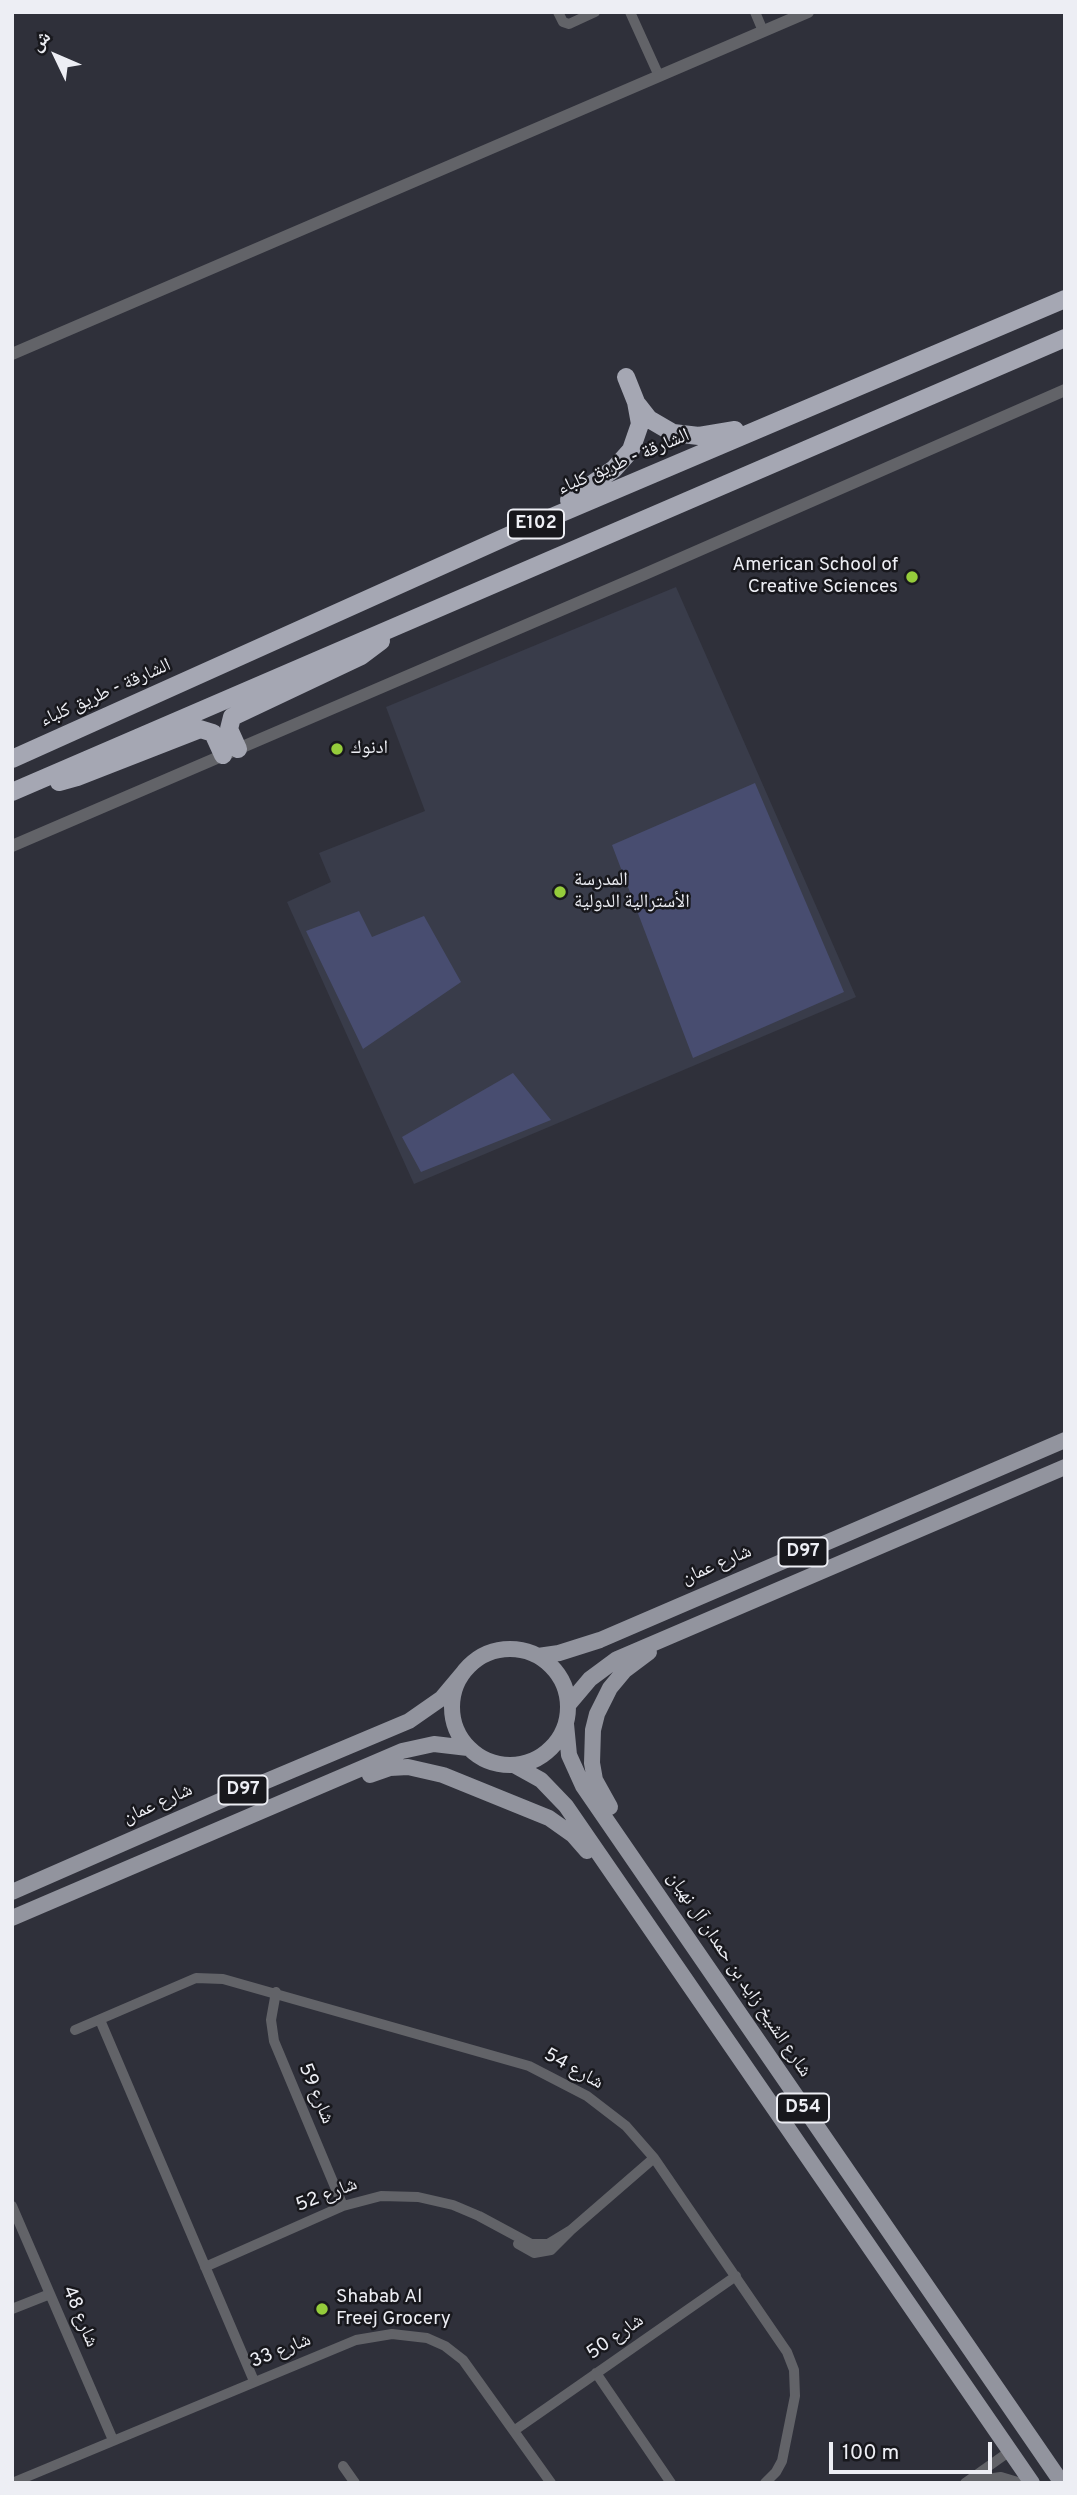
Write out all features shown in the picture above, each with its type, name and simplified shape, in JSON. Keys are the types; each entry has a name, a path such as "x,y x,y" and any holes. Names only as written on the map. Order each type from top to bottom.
{"highway":[{"name":"الشارقة - طريق كلباء","path":"12,760 519,531 1065,299"},
{"name":"E102","path":"12,792 1065,338"},
{"path":"519,531 614,469 631,450 640,424 636,402 626,377"},
{"path":"636,402 649,419 673,433 699,436 724,433 778,419"},
{"path":"231,752 229,729 232,717 361,656 393,629"},
{"path":"12,752 106,718"},
{"path":"34,783 77,778 200,729 212,733 231,752"}],"main road":[{"name":"شارع عمان","path":"538,1656 600,1640 1065,1440"},
{"name":"D97","path":"568,1705 590,1679 617,1659 1065,1467"},
{"path":"632,1857 630,1842 595,1780 591,1755 593,1730 604,1698 617,1679 659,1642"},
{"path":"506,1649 523,1650 538,1656 551,1665 566,1690 566,1724 558,1740 546,1753 531,1761 514,1765 489,1761 468,1748 457,1731 452,1712 454,1692 463,1674 482,1657 506,1649"},
{"name":"شارع عمان","path":"12,1892 410,1721 442,1698 463,1674"},
{"name":"شارع الشيخ زايد بن حمدان آل نهيان","path":"566,1724 569,1755 577,1776 1062,2483"},
{"name":"D97","path":"12,1918 412,1747 434,1744 468,1748"},
{"name":"D54","path":"514,1765 541,1780 559,1797 1032,2483"},
{"path":"317,1787 348,1783 390,1768 432,1770 557,1823 580,1842 605,1878 619,1883"},
{"path":"1010,2451 1028,2449 1056,2483"}],"street":[{"path":"558,12 563,22 569,24 595,12"},
{"path":"630,12 659,76"},
{"path":"755,12 763,31"},
{"path":"12,354 808,12"},
{"path":"12,846 1065,390"},
{"name":"شارع 54","path":"75,2031 196,1978 236,1981 529,2066 569,2085 606,2109 626,2126 654,2158 783,2344 791,2361 795,2396 782,2461 776,2473 765,2483"},
{"name":"شارع 59","path":"276,1992 271,2020 274,2041 343,2206"},
{"path":"100,2020 254,2382"},
{"name":"شارع 52","path":"205,2267 343,2206 381,2196 418,2197 453,2205 527,2243 540,2245 552,2242 571,2230 654,2158"},
{"name":"شارع 48","path":"12,2206 113,2440"},
{"name":"شارع 50","path":"515,2430 736,2276"},
{"path":"12,2309 50,2294"},
{"name":"شارع 33","path":"12,2483 29,2480 113,2440 368,2336 392,2334 415,2336 436,2342 463,2360 551,2483"},
{"path":"596,2373 670,2481"},
{"path":"965,2483 1010,2451"},
{"path":"343,2466 355,2483"},
{"path":"975,2483 993,2477 1021,2483"}],"shaded area":[{"name":"المدرسة الأسترالية الدولية","path":"676,587 856,997 414,1184 287,902 331,882 319,853 425,811 386,707"},
{"path":"755,783 844,992 693,1058 612,845"},
{"path":"359,911 372,937 424,916 461,982 363,1049 306,931"},
{"path":"513,1073 551,1120 421,1172 402,1137"}],"place":[{"name":"American School of Creative Sciences","path":"912,577"},
{"name":"ادنوك","path":"337,749"},
{"name":"المدرسة الأسترالية الدولية","path":"560,892"},
{"name":"Shabab Al Freej Grocery","path":"322,2309"}]}
